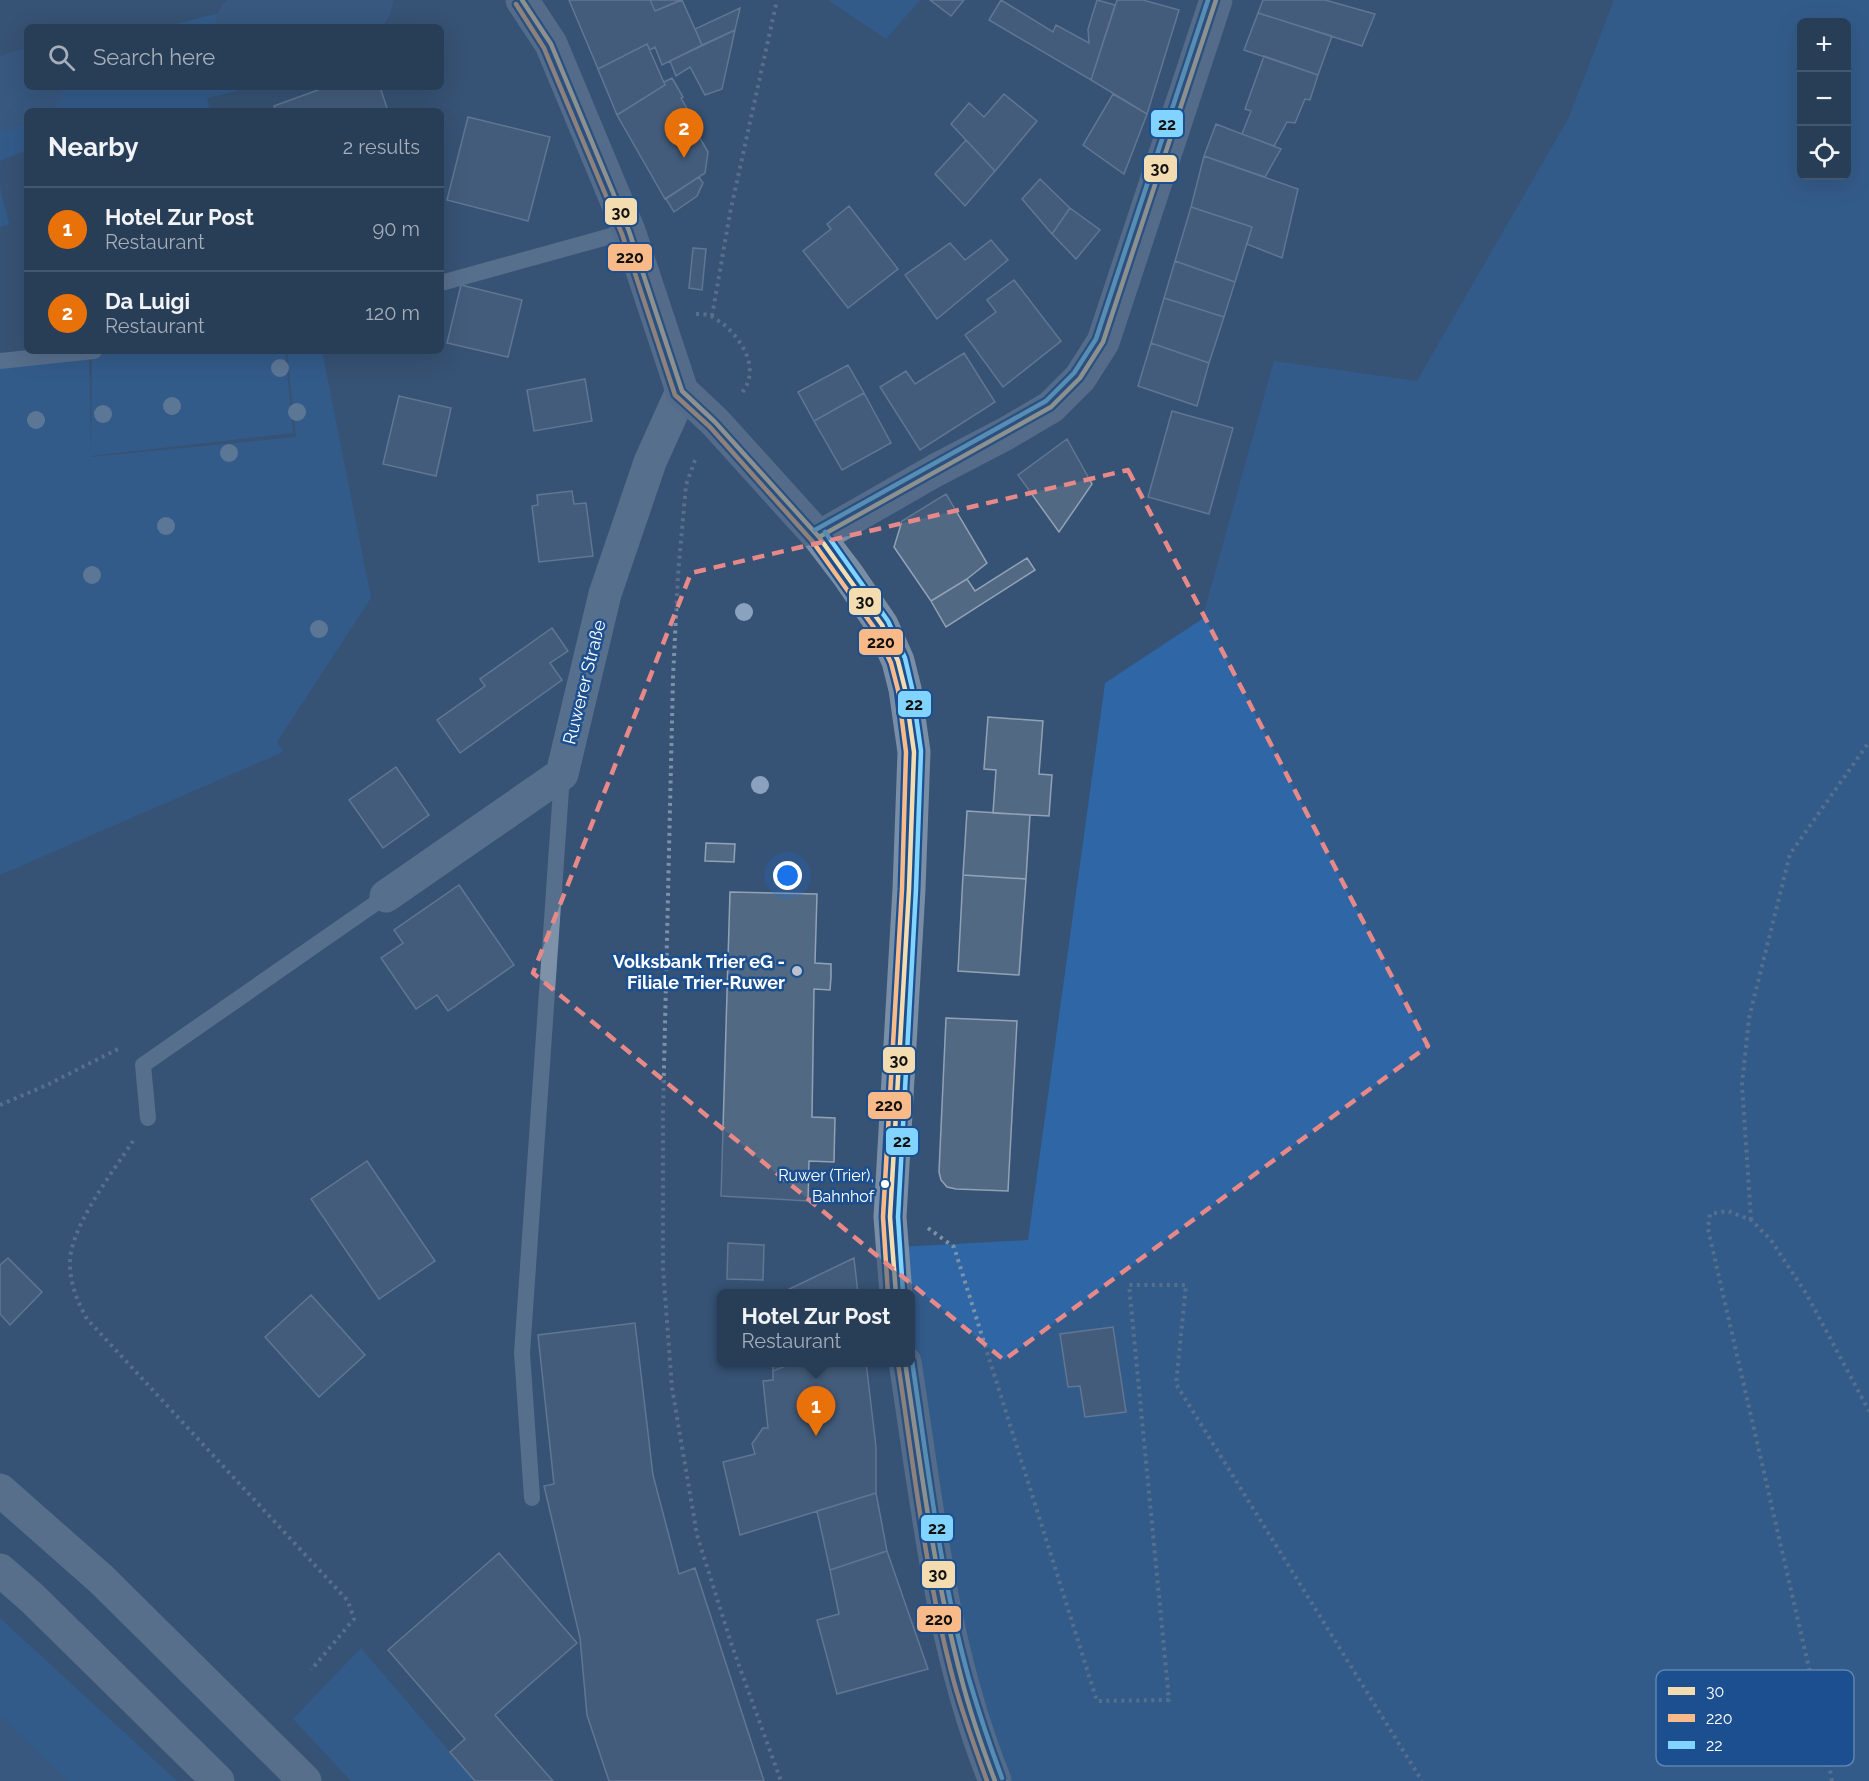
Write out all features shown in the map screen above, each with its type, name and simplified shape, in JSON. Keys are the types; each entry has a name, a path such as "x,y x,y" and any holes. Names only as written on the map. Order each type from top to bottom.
{"highway":[{"path":"0,1490 100,1579 305,1781"},
{"path":"0,1570 32,1598 219,1781"}],"main road":[{"path":"522,0 551,44 629,231 682,391 715,422 819,537 882,625 898,661 905,689 914,752 909,889 890,1217 896,1289"},
{"path":"819,537 1051,407 1080,378 1103,342 1216,0"},
{"path":"906,1367 945,1619 983,1752 995,1781"}],"street":[{"name":"Ruwerer Straße","path":"562,774 605,594 650,462 682,391"},
{"path":"386,896 562,774"}],"lane":[{"path":"444,282 629,231"},
{"path":"0,361 66,354"},
{"path":"532,1498 522,1353 562,774"},
{"path":"148,1118 143,1065 386,896"}],"path":[{"path":"712,316 730,213 777,0"},
{"path":"686,485 678,575 673,678 664,1100 663,1268 672,1388 697,1535 732,1647 781,1781"},
{"path":"1751,1220 1742,1084 1749,1018 1790,854 1869,742"},
{"path":"0,1105 47,1085 118,1048 166,1049"},
{"path":"148,1118 91,1206 75,1236 69,1265 75,1297 87,1319 348,1601 354,1619 311,1670"},
{"path":"1809,1670 1708,1229 1710,1214 1728,1211 1751,1220 1771,1240 1807,1295 1869,1411"},
{"path":"890,1217 929,1228 954,1246 1097,1701 1169,1700 1129,1286 1186,1285 1176,1384 1422,1781"},
{"path":"1829,1766 1832,1781"}],"highlighted area":[{"path":"1128,470 1428,1046 1004,1360 533,973 691,573"}],"shaded area":[{"path":"828,0 920,0 886,39"},
{"path":"1614,0 1869,0 1869,1781 994,1781 945,1622 915,1367 915,1289 909,1289 899,1247 1028,1240 1105,683 1202,619 1274,361 1417,381 1569,117"},
{"path":"253,4 256,24 176,24"},
{"path":"24,65 24,90 240,90 207,98 209,108 24,108 24,151 0,161 0,71"},
{"path":"0,188 9,224 0,227"},
{"path":"108,354 285,354 293,433 91,456 92,356"},
{"path":"287,354 323,354 371,598 277,742 283,752 0,875 0,369 89,358 91,457 296,437"},
{"path":"0,1618 177,1781 67,1781 0,1716"},
{"path":"361,1648 475,1781 351,1781 293,1719"},
{"path":"0,1716 67,1781 0,1781"}],"building":[{"path":"569,0 650,0 655,11 682,0 702,45 662,65 655,47 650,50 647,44 598,69"},
{"path":"650,0 681,0 655,11"},
{"path":"930,0 964,0 951,16"},
{"path":"1001,0 1053,32 1056,25 1089,43 1088,29 1097,0 1115,5 1091,80 989,20"},
{"path":"1117,0 1143,0 1179,10 1147,114 1091,80"},
{"path":"1263,0 1325,0 1375,14 1362,46 1258,13"},
{"path":"740,8 735,30 702,45 695,29"},
{"path":"1258,13 1332,36 1318,75 1244,50"},
{"path":"735,30 722,89 705,95 690,67 676,76 670,61"},
{"path":"647,44 665,85 617,115 598,69"},
{"path":"1264,56 1318,75 1310,100 1305,99 1295,123 1287,122 1274,146 1242,134 1251,111 1245,109"},
{"path":"672,78 700,131 697,133 708,152 705,173 665,199 617,115 665,85 664,82"},
{"path":"318,90 381,90 387,108 275,108 274,106"},
{"path":"1004,94 1037,121 995,171 951,124 969,103 984,117"},
{"path":"1113,94 1147,114 1124,174 1083,145"},
{"path":"468,117 550,137 528,221 447,200"},
{"path":"1216,124 1281,149 1265,177 1204,156"},
{"path":"966,140 995,171 965,206 935,174"},
{"path":"1204,156 1298,189 1282,258 1247,244 1252,227 1191,207"},
{"path":"699,177 703,183 697,196 674,212 666,199"},
{"path":"1040,179 1070,208 1052,234 1022,199"},
{"path":"849,206 898,269 848,308 803,251 831,229 827,224"},
{"path":"1191,207 1252,227 1235,282 1175,261"},
{"path":"1070,208 1100,230 1076,259 1052,234"},
{"path":"991,240 1008,260 937,319 905,275 950,243 965,260"},
{"path":"693,248 706,249 702,290 689,288"},
{"path":"1175,261 1235,282 1224,317 1164,298"},
{"path":"1014,280 1061,341 1003,387 965,335 996,312 987,300"},
{"path":"461,285 522,300 508,357 447,343"},
{"path":"1164,298 1224,317 1209,363 1151,343"},
{"path":"1151,343 1209,363 1197,406 1138,386"},
{"path":"964,353 995,402 920,450 880,387 906,371 915,384"},
{"path":"848,365 864,393 814,421 798,392"},
{"path":"585,379 592,421 534,431 527,390"},
{"path":"864,393 891,443 842,470 814,421"},
{"path":"399,396 451,408 436,476 383,464"},
{"path":"1172,411 1233,428 1209,514 1148,497"},
{"path":"1067,439 1092,484 1059,532 1018,475"},
{"path":"572,491 574,504 586,503 593,556 539,562 532,506 538,505 537,495"},
{"path":"946,494 987,563 967,579 931,601 894,547 902,521"},
{"path":"1027,558 1035,570 946,627 931,601 967,579 975,591"},
{"path":"552,628 568,651 550,663 562,680 460,753 437,720 485,686 480,679"},
{"path":"988,717 1043,721 1039,774 1052,775 1049,816 993,813 996,770 984,769"},
{"path":"396,767 429,815 383,848 349,800"},
{"path":"967,811 1030,815 1026,879 963,875"},
{"path":"706,843 735,844 734,862 705,861"},
{"path":"963,875 1026,879 1019,975 958,971"},
{"path":"459,885 514,965 448,1011 437,995 416,1009 381,958 403,943 394,930"},
{"path":"730,892 817,894 815,963 831,964 831,977 830,990 814,989 812,1117 835,1118 834,1162 809,1161 808,1201 721,1196"},
{"path":"946,1018 1017,1021 1008,1191 956,1189 947,1187 941,1180 939,1172"},
{"path":"367,1161 435,1261 379,1299 311,1199"},
{"path":"728,1243 764,1245 763,1280 727,1279"},
{"path":"8,1258 42,1292 10,1325 0,1314 0,1265"},
{"path":"854,1258 857,1289 789,1289"},
{"path":"311,1295 365,1355 319,1397 265,1337"},
{"path":"635,1323 653,1475 679,1574 695,1568 764,1781 609,1781 587,1715 580,1638 544,1486 554,1484 538,1335"},
{"path":"1113,1327 1126,1412 1085,1417 1080,1386 1068,1387 1060,1334"},
{"path":"783,1367 867,1367 876,1447 876,1493 740,1535 723,1462 755,1454 752,1444 763,1428 768,1428 763,1381 773,1380 773,1371"},
{"path":"876,1493 887,1551 830,1570 817,1511"},
{"path":"887,1551 928,1669 837,1694 817,1620 839,1614 830,1570"},
{"path":"499,1553 577,1643 495,1715 553,1781 475,1781 450,1752 465,1739 388,1650"}],"waterway":[{"path":"263,24 357,0"},
{"path":"0,95 24,86"}],"transit line":[{"name":"30","path":"522,0 551,44 629,231 682,391 715,422 819,537 882,625 898,661 905,689 914,752 909,889 890,1217 896,1289"},
{"name":"22","path":"815,530 1046,401 1074,373 1096,339 1208,0"},
{"name":"30","path":"819,537 1051,407 1080,378 1103,342 1216,0"},
{"name":"220","path":"516,4 544,48 622,234 675,395 710,427 813,542 875,629 891,663 898,690 906,752 902,889 883,1217 888,1289"},
{"name":"22","path":"825,532 888,621 905,658 912,688 921,751 916,889 898,1217 903,1289"},
{"name":"220","path":"899,1367 921,1523 944,1643 969,1732 987,1781"},
{"name":"30","path":"906,1367 929,1521 951,1638 976,1729 995,1781"},
{"name":"22","path":"913,1367 950,1600 969,1679 1002,1778"}],"place":[{"name":"Da Luigi","path":"684,158"},
{"name":"Volksbank Trier eG - Filiale Trier-Ruwer","path":"797,971"},
{"name":"Ruwer (Trier), Bahnhof","path":"885,1184"},
{"name":"Hotel Zur Post","path":"816,1436"}]}
